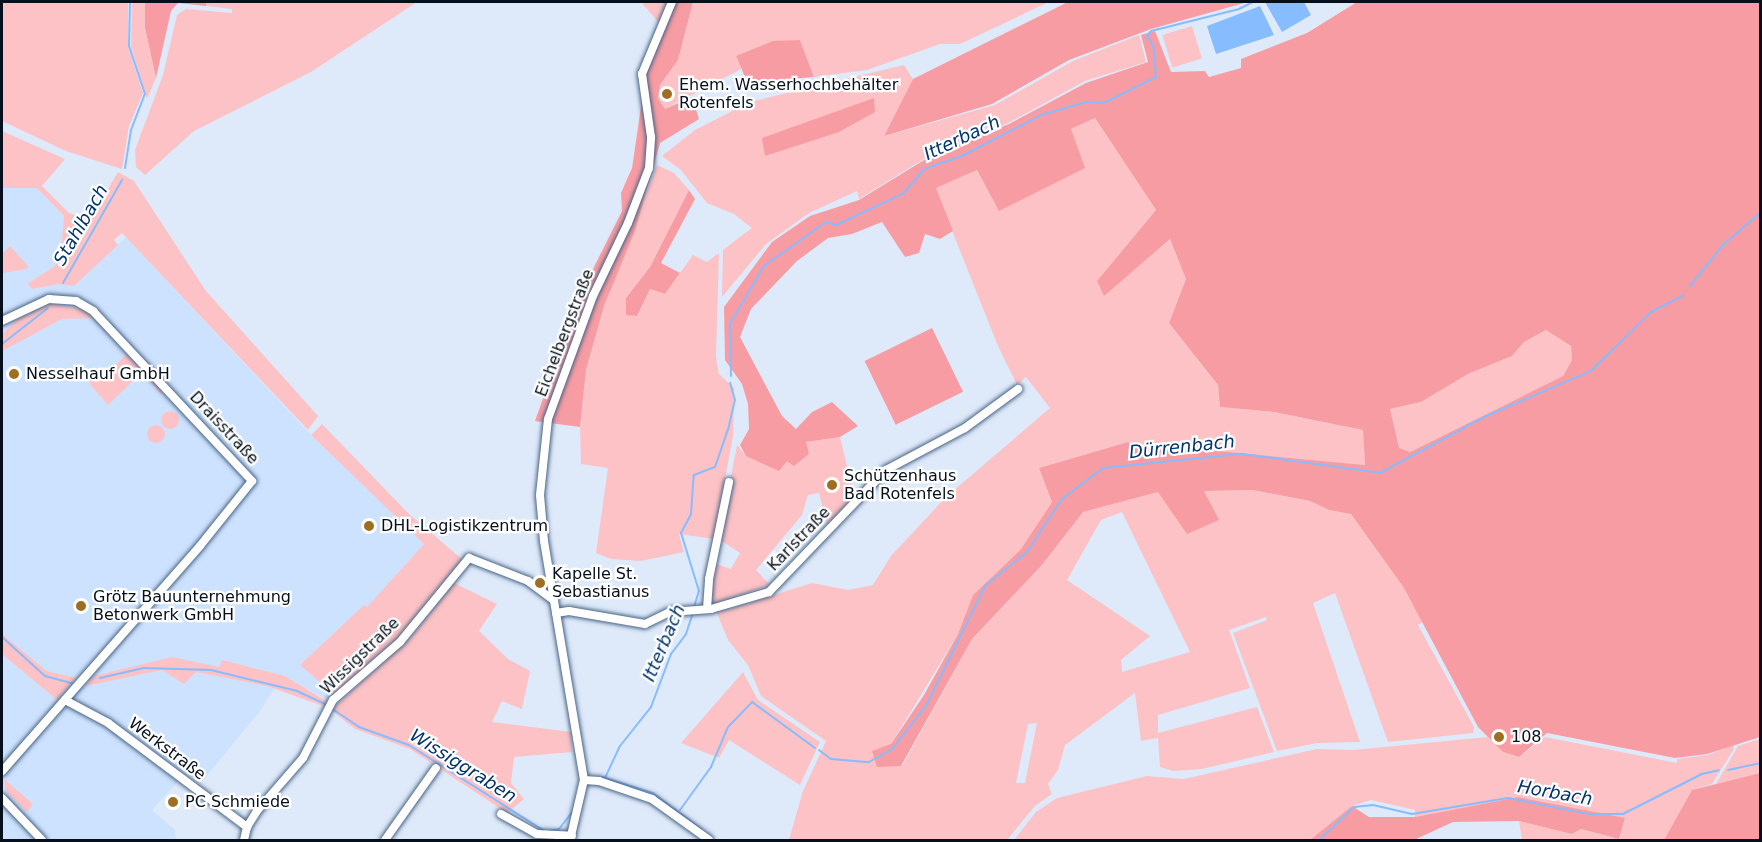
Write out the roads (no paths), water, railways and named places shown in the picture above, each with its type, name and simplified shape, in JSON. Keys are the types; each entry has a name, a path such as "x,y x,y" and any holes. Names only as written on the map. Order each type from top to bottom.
{"street":[{"name":"Eichelbergstraße","path":"571,838 584,780 553,600 540,495 549,419 580,328 628,223 651,156 642,74 672,2"},
{"name":"Draisstraße","path":"2,321 49,299 76,301 93,311 252,481 65,700"},
{"name":"Karlstraße","path":"556,612 585,613 635,625 769,592 886,470 965,428 1018,389"},
{"path":"699,608 709,579 729,482"},
{"name":"Wissigstraße","path":"244,840 247,827 292,775 333,700 400,642 469,558 528,581 553,600"},
{"path":"2,771 65,700"},
{"name":"Werkstraße","path":"65,700 108,723 247,827"},
{"path":"385,840 436,768"},
{"path":"584,780 599,781 652,798 709,840"},
{"path":"2,798 42,840"},
{"path":"501,814 537,834 571,838"}],"water":[{"path":"1265,2 1304,2 1311,15 1282,32"},
{"path":"1260,6 1274,35 1216,54 1207,26"}],"waterway":[{"name":"Stahlbach","path":"125,168 131,130 145,94 129,46 130,2"},
{"name":"Itterbach","path":"731,376 730,324 764,266 826,222 836,225 904,193 924,169 962,156 1041,115 1086,102 1104,103 1156,77 1153,45 1147,36 1151,31 1239,9 1253,2"},
{"name":"Stahlbach","path":"63,283 122,180"},
{"name":"Dürrenbach","path":"1690,286 1723,245 1760,213"},
{"name":"Dürrenbach","path":"819,750 831,759 869,762 892,749 926,706 985,586 1027,552 1062,499 1103,468 1242,454 1380,473 1484,417 1591,371 1651,312 1684,295"},
{"name":"Stahlbach","path":"2,344 48,308"},
{"name":"Itterbach","path":"694,607 699,591 681,533 691,514 694,475 715,467 728,430 735,400 730,383"},
{"name":"Itterbach","path":"605,778 620,746 651,707 671,654 686,634 693,613"},
{"path":"2,637 45,676 72,683"},
{"name":"Wissiggraben","path":"100,678 144,668 211,670 297,691 327,705"},
{"name":"Dürrenbach","path":"680,810 711,767 728,727 752,702 815,748"},
{"name":"Wissiggraben","path":"331,708 359,727 409,745 543,830"},
{"name":"Horbach","path":"1728,770 1760,763"},
{"name":"Horbach","path":"1319,840 1354,807 1373,805 1412,814 1508,798 1589,814 1623,814 1702,774 1719,770"},
{"name":"Horbach","path":"602,777 653,793 701,829"},
{"name":"Wissiggraben","path":"549,831 559,829 573,811"}],"place":[{"name":"Ehem. Wasserhochbehälter Rotenfels","path":"667,94"},
{"name":"Nesselhauf GmbH","path":"14,374"},
{"name":"Schützenhaus Bad Rotenfels","path":"832,485"},
{"name":"DHL-Logistikzentrum","path":"369,526"},
{"name":"Kapelle St. Sebastianus","path":"540,583"},
{"name":"Grötz Bauunternehmung Betonwerk GmbH","path":"81,606"},
{"name":"108","path":"1499,737"},
{"name":"PC Schmiede","path":"173,802"}]}
